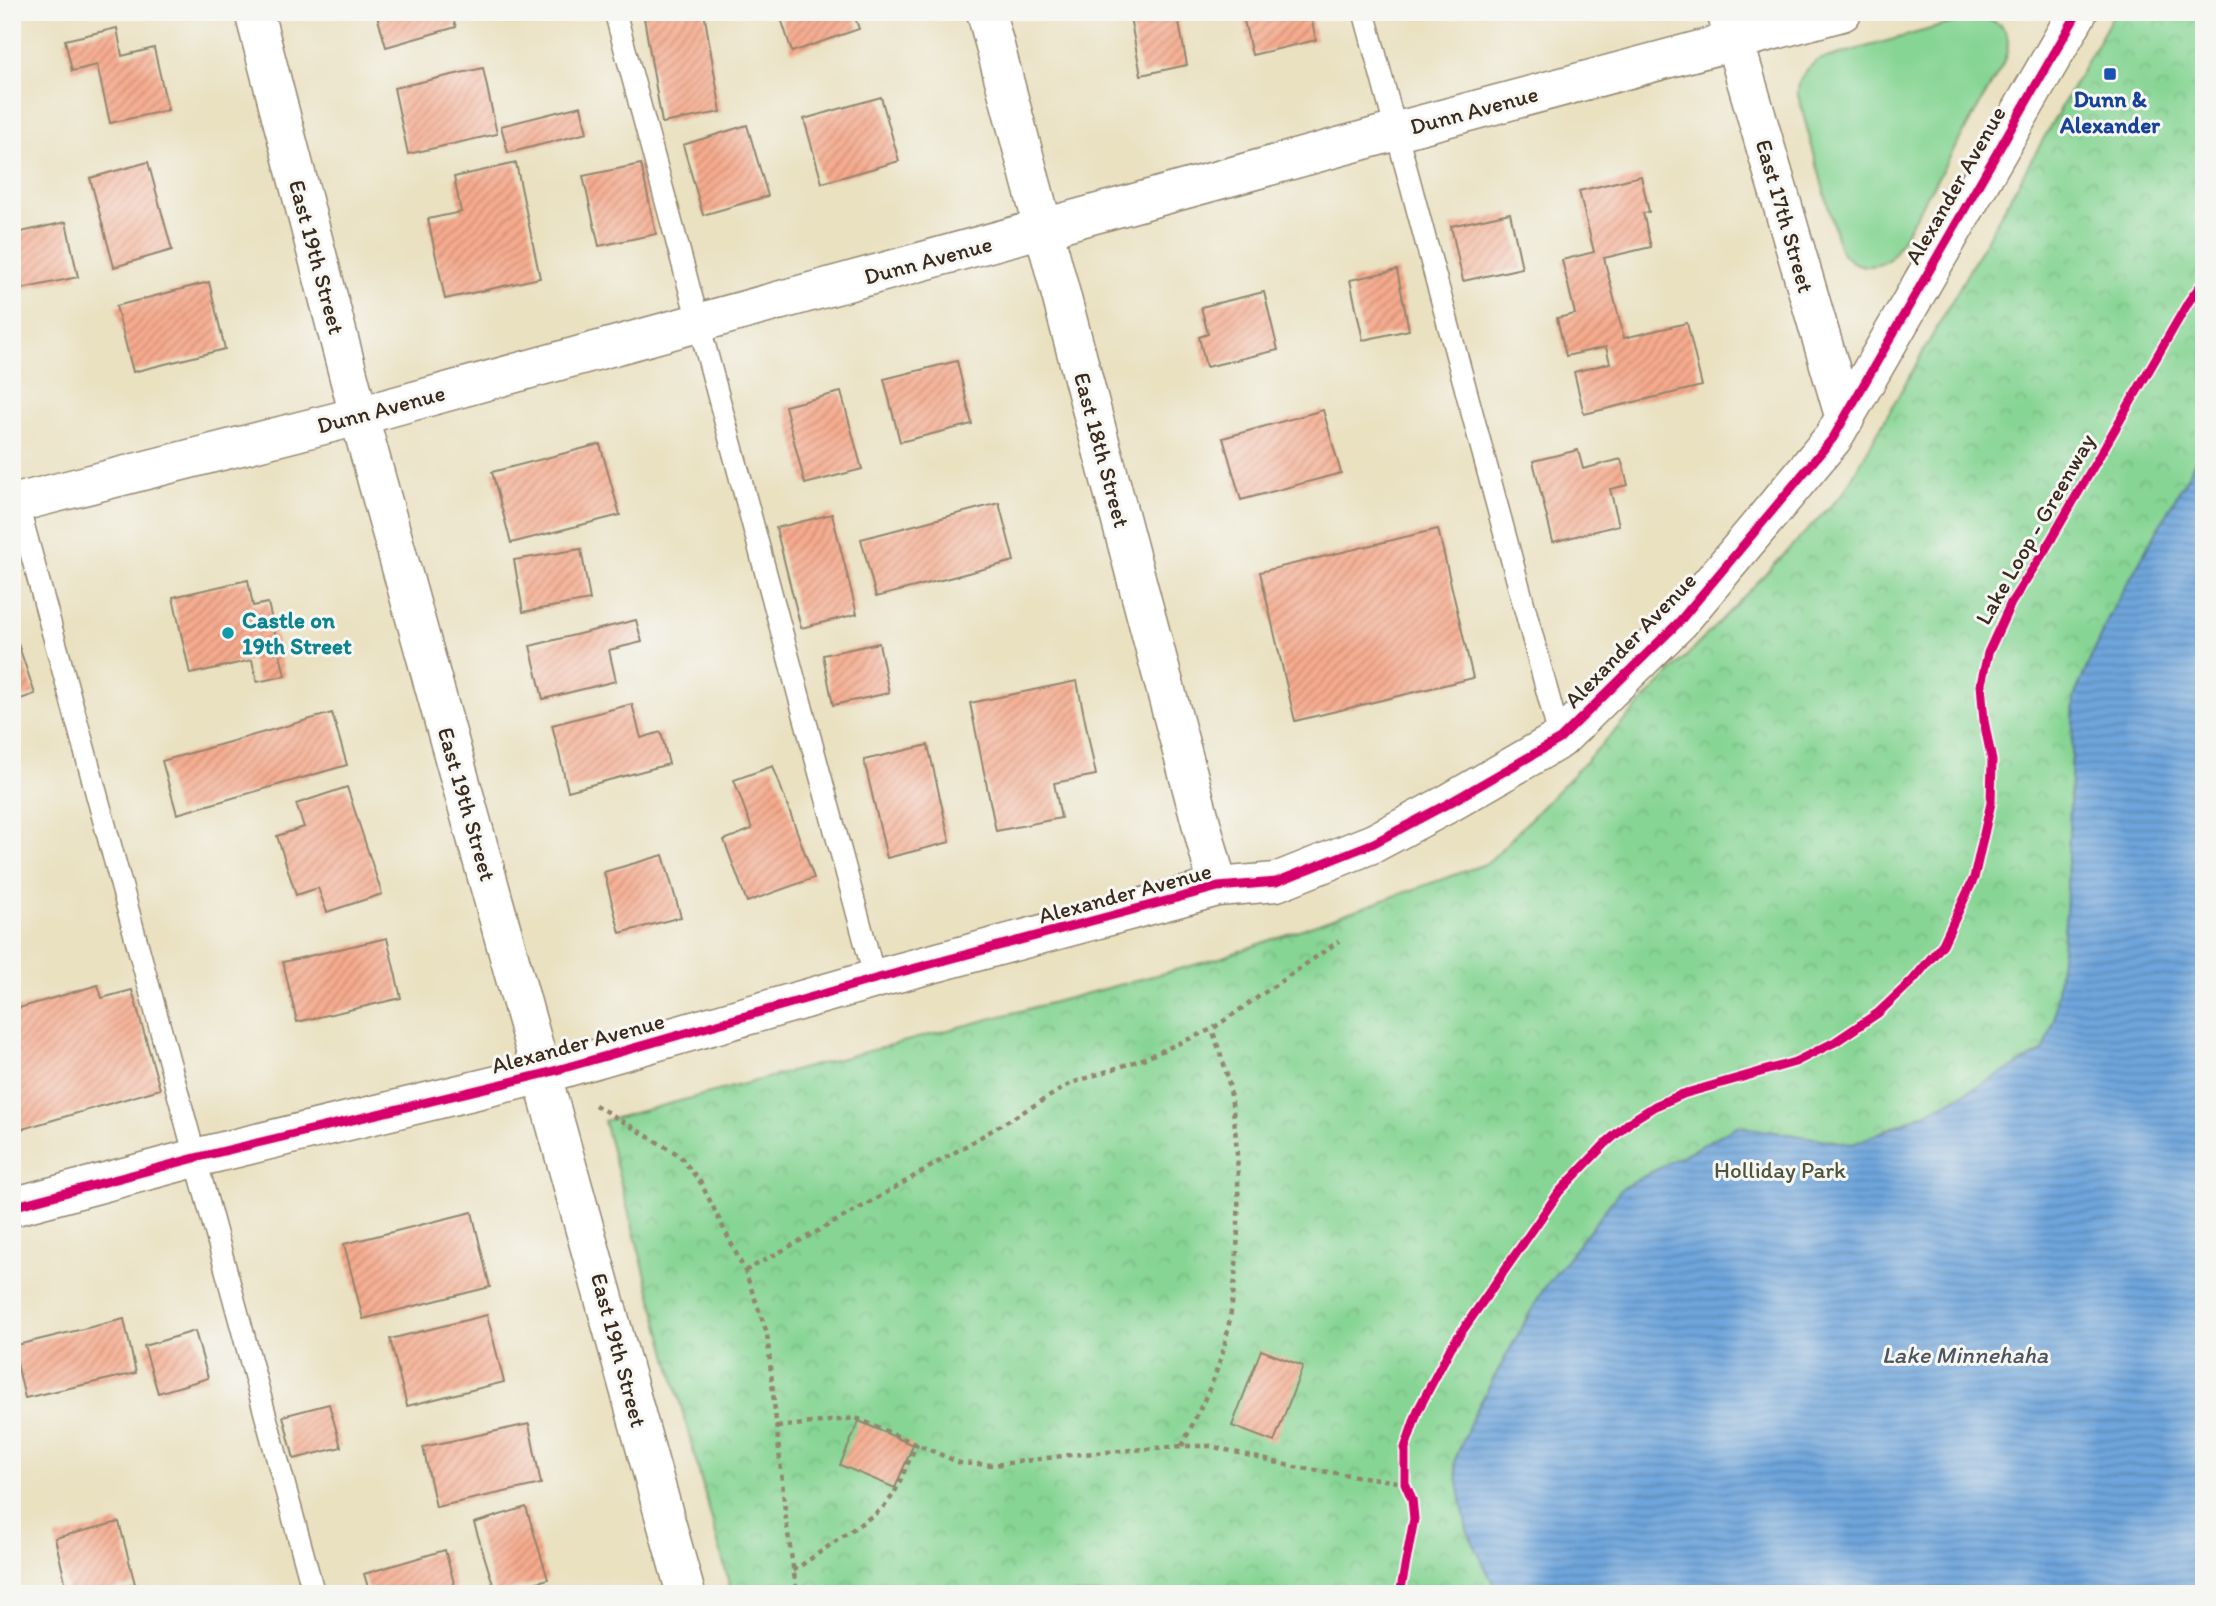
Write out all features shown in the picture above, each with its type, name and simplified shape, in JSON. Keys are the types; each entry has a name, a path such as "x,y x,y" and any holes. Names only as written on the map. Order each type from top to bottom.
{"street":[{"name":"East 19th Street","path":"254,12 359,415 686,1594"},
{"name":"East 18th Street","path":"986,12 1218,887"},
{"name":"Dunn Avenue","path":"14,497 359,415 1043,229 1397,131 1729,26 1842,12"},
{"name":"Alexander Avenue","path":"12,1207 195,1158 543,1074 875,979 1218,887 1276,882 1374,843 1560,739 1679,622 1833,438 1912,296 2078,12"},
{"name":"East 17th Street","path":"1729,26 1844,419"}],"lane":[{"path":"615,12 875,979"},
{"path":"1364,12 1560,739"},
{"path":"14,497 314,1594"}],"path":[{"path":"745,1271 869,1203 1072,1083 1143,1059 1212,1029 1339,942"},
{"path":"1182,1446 1216,1373 1224,1345 1237,1249 1234,1121 1227,1074 1212,1029"},
{"path":"543,1074 679,1155 701,1183 745,1271 767,1333 797,1594"},
{"path":"778,1427 856,1418 960,1463 994,1465 1070,1455 1182,1446 1219,1447 1294,1466 1406,1487 1405,1471"},
{"path":"793,1572 882,1509 894,1494 916,1443"}],"green space":[{"name":"Holliday Park","path":"2115,12 2204,12 2204,1594 732,1594 604,1121 1217,959 1488,863 1844,492"},
{"path":"1970,18 1992,21 2004,30 2008,45 2002,66 1893,255 1873,266 1851,261 1840,249 1798,95 1801,79 1806,70 1819,60"}],"water":[{"name":"Lake Minnehaha","path":"2204,442 2204,1594 1498,1594 1467,1530 1454,1462 1474,1414 1542,1291 1622,1188 1737,1126 1853,1144 1931,1111 2044,1051 2054,1019 2066,912 2074,697 2109,616"}],"building":[{"path":"376,12 451,12 456,27 386,47"},
{"path":"643,12 704,12 721,112 662,123"},
{"path":"779,12 853,12 859,29 792,52"},
{"path":"1129,12 1177,12 1187,65 1141,75"},
{"path":"1242,12 1310,12 1316,40 1252,55"},
{"path":"117,28 122,56 154,48 168,110 110,123 97,65 72,71 65,40"},
{"path":"483,68 497,134 408,154 394,88"},
{"path":"881,97 899,161 822,183 804,119"},
{"path":"581,106 587,133 508,153 501,126"},
{"path":"747,125 768,196 703,215 683,145"},
{"path":"148,162 172,250 114,267 90,178"},
{"path":"516,163 540,278 445,299 428,219 461,212 454,177"},
{"path":"641,164 656,234 599,246 583,176"},
{"path":"1641,176 1649,212 1643,213 1651,247 1604,258 1624,338 1687,323 1702,386 1584,414 1574,372 1610,363 1606,347 1566,356 1557,318 1575,314 1562,260 1594,252 1579,191"},
{"path":"1510,213 1522,268 1463,281 1451,226"},
{"path":"66,222 78,277 12,291 12,234"},
{"path":"1397,270 1409,330 1363,340 1350,280"},
{"path":"209,282 225,349 133,372 116,306"},
{"path":"1264,292 1278,350 1206,367 1199,337 1208,334 1201,307"},
{"path":"957,361 972,424 900,442 884,379"},
{"path":"841,392 862,469 805,484 785,406"},
{"path":"1323,410 1341,473 1241,500 1223,438"},
{"path":"600,444 620,515 511,543 492,472"},
{"path":"1578,450 1583,469 1621,459 1628,485 1610,489 1619,525 1553,542 1533,461"},
{"path":"999,503 1014,561 876,597 861,539"},
{"path":"832,514 857,614 801,628 776,528"},
{"path":"1438,529 1473,678 1295,721 1260,572"},
{"path":"581,549 590,600 523,612 514,560"},
{"name":"Castle on 19th Street","path":"248,580 253,606 268,603 285,676 257,682 252,660 190,674 173,597"},
{"path":"636,620 642,642 609,650 616,681 543,699 530,646"},
{"path":"12,626 35,694 12,702"},
{"path":"879,643 889,693 833,705 823,655"},
{"path":"1077,681 1096,775 1054,783 1061,818 996,831 970,703"},
{"path":"632,704 641,738 661,732 669,764 568,791 552,725"},
{"path":"332,713 347,765 177,814 162,761"},
{"path":"928,745 950,842 887,858 864,760"},
{"path":"773,766 814,878 747,902 724,840 752,829 734,780"},
{"path":"347,787 382,894 327,912 318,888 296,895 277,836 304,827 296,804"},
{"path":"663,855 681,917 620,933 604,872"},
{"path":"387,938 401,998 297,1022 283,962"},
{"path":"98,985 102,998 132,990 160,1089 12,1132 12,1010"},
{"path":"472,1212 490,1287 363,1319 344,1244"},
{"path":"487,1315 504,1382 407,1406 390,1339"},
{"path":"124,1319 136,1373 25,1398 13,1346"},
{"path":"195,1331 208,1378 158,1393 144,1346"},
{"path":"1261,1350 1303,1366 1274,1442 1232,1426"},
{"path":"329,1404 341,1447 294,1459 283,1416"},
{"path":"859,1421 913,1445 895,1488 840,1465"},
{"path":"529,1424 541,1484 436,1507 423,1447"},
{"path":"526,1507 548,1579 496,1594 474,1523"},
{"path":"119,1522 135,1584 95,1594 68,1594 55,1538"},
{"path":"445,1550 457,1594 370,1594 364,1574"}],"cycle path":[{"path":"12,1207 195,1158 543,1074 875,979 1218,887 1276,882 1374,843 1560,739 1679,622 1833,438 2078,12"},
{"name":"Lake Loop - Greenway","path":"1400,1594 1414,1519 1412,1499 1405,1483 1405,1448 1418,1410 1451,1347 1559,1192 1606,1143 1631,1121 1655,1106 1683,1094 1795,1062 1835,1042 1878,1013 1913,980 1943,944 1974,878 1991,803 1992,761 1984,721 1981,684 1988,653 2011,603 2045,550 2189,301 2204,281"}],"place":[{"name":"Dunn & Alexander","path":"2110,74"},
{"name":"Castle on 19th Street","path":"228,633"}]}
